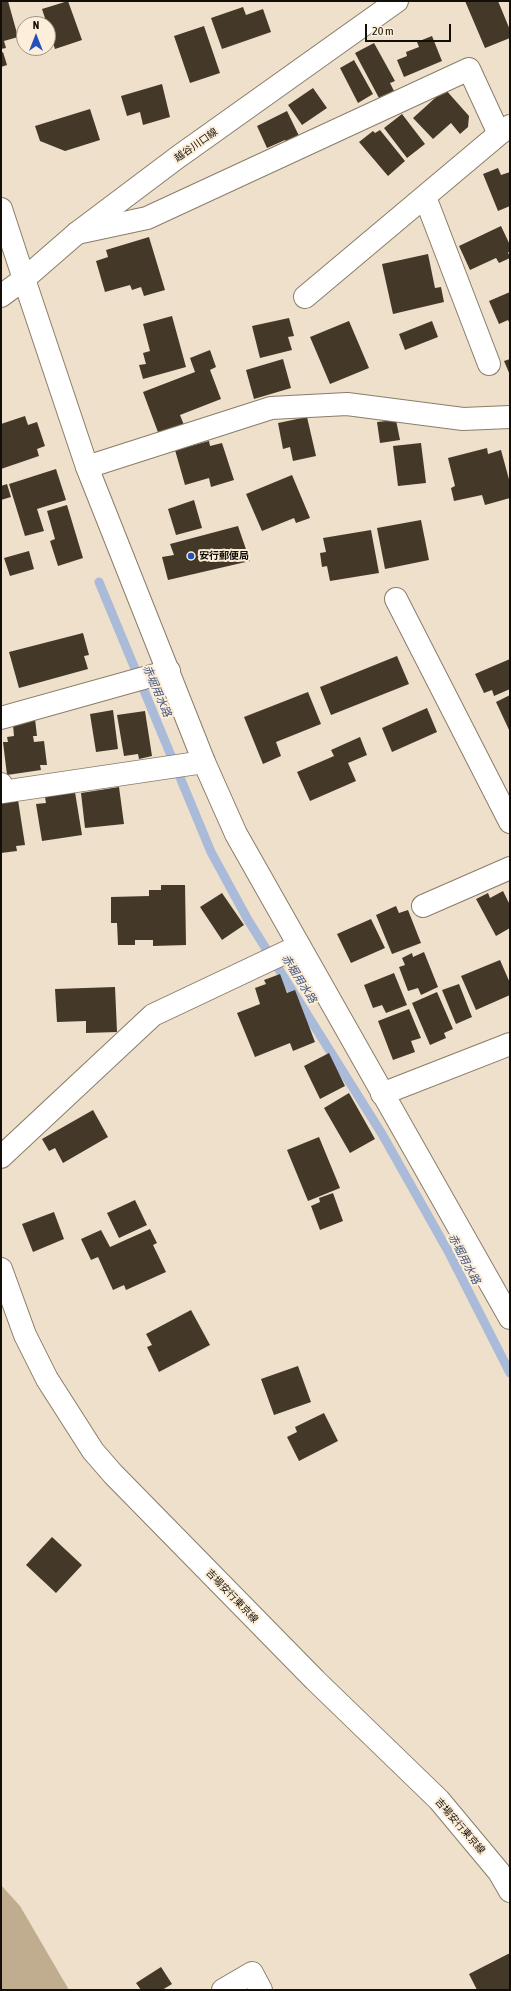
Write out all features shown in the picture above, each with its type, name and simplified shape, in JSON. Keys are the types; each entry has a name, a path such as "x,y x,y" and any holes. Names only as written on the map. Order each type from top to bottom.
{"street":[{"name":"越谷川口線","path":"1,296 24,279 77,233 178,157 397,1"},
{"path":"77,233 147,218 469,69 504,130 305,298"},
{"path":"424,197 489,364"},
{"path":"1,208 87,467 204,762 236,834 294,948 382,1094 510,1318"},
{"path":"87,467 271,408 347,404 463,419 510,417"},
{"path":"396,599 510,822"},
{"path":"1,718 169,671"},
{"path":"1,784 2,792 204,762"},
{"path":"423,906 510,868"},
{"path":"1,1157 153,1015 294,948"},
{"path":"382,1094 510,1044"},
{"name":"吉場安行東京線","path":"1,1269 25,1335 47,1378 93,1451 315,1680 439,1800 499,1872 510,1891"},
{"path":"223,1990 252,1973 261,1990"}],"shaded area":[{"path":"1,1885 20,1906 69,1990 1,1990"}],"building":[{"path":"1,1 8,1 16,30 16,38 4,41 6,48 1,49"},
{"path":"68,1 82,40 56,49 56,16 44,16 42,9"},
{"path":"465,1 498,1 510,30 510,38 485,48"},
{"path":"243,7 246,15 263,9 271,32 222,49 211,18"},
{"path":"204,26 220,73 190,83 174,36"},
{"path":"432,36 442,61 404,77 397,60 407,56 406,52 419,47 417,42"},
{"path":"374,43 395,81 390,83 394,91 379,98 355,53"},
{"path":"3,52 7,65 1,67 1,53"},
{"path":"354,60 373,94 358,103 340,68"},
{"path":"162,84 170,117 143,125 140,112 127,116 121,96"},
{"path":"313,88 327,108 302,125 288,105"},
{"path":"445,89 469,116 468,127 460,134 451,123 433,139 413,118"},
{"path":"90,109 100,140 65,151 40,141 35,126"},
{"path":"287,111 300,138 287,144 285,140 267,148 257,126"},
{"path":"402,114 425,144 407,158 384,128"},
{"path":"380,130 405,161 388,176 359,142 373,131 375,133"},
{"path":"498,168 501,175 510,172 510,206 498,211 483,174"},
{"path":"501,226 510,245 510,252 508,252 510,258 499,263 496,258 470,270 459,246"},
{"path":"149,237 165,290 144,296 141,287 132,290 130,285 105,292 96,261 108,257 106,250"},
{"path":"428,254 435,288 441,287 444,302 393,314 382,264"},
{"path":"510,292 510,324 508,320 499,324 489,301"},
{"path":"172,316 186,367 143,379 139,365 146,364 143,353 150,351 143,324"},
{"path":"289,318 294,336 288,337 292,350 260,358 252,326"},
{"path":"349,321 369,368 330,384 310,337"},
{"path":"432,321 438,337 405,350 399,334"},
{"path":"210,350 216,367 210,370 221,399 180,415 184,425 159,435 143,392 195,372 190,358"},
{"path":"283,359 291,388 254,399 246,370"},
{"path":"510,359 510,375 504,361"},
{"path":"25,416 28,425 37,422 45,446 37,449 39,456 1,469 1,424"},
{"path":"307,417 316,456 293,461 290,447 283,449 278,423"},
{"path":"396,420 400,440 380,443 377,422"},
{"path":"209,441 210,446 222,443 234,480 211,487 209,478 185,485 175,450"},
{"path":"421,443 426,483 398,486 393,446"},
{"path":"487,448 488,454 501,450 510,483 510,498 485,505 482,495 454,501 451,488 455,486 448,458"},
{"path":"56,469 66,500 37,509 44,531 25,536 9,484"},
{"path":"292,475 310,518 296,523 294,518 262,531 246,494"},
{"path":"7,484 11,497 1,500 1,486"},
{"path":"194,500 202,528 176,535 168,509"},
{"path":"67,505 83,558 58,566 50,541 55,539 47,511"},
{"path":"421,520 429,560 385,569 377,528"},
{"path":"238,526 250,561 168,580 162,557 174,555 170,544"},
{"path":"371,530 379,573 330,581 327,566 322,567 320,553 326,552 323,538"},
{"path":"29,551 34,569 10,576 4,558"},
{"path":"83,633 89,655 84,656 88,669 19,688 9,652"},
{"path":"397,656 409,684 331,715 320,687"},
{"path":"510,659 510,689 494,696 492,690 484,693 475,674"},
{"path":"308,692 321,724 276,742 281,756 263,764 244,717"},
{"path":"510,695 510,732 496,702"},
{"path":"427,708 437,732 392,752 382,728"},
{"path":"113,710 118,749 96,752 90,714"},
{"path":"145,711 152,756 139,759 138,754 124,756 117,715"},
{"path":"35,719 37,736 33,736 34,742 44,741 47,765 40,765 41,770 7,775 3,742 8,742 7,737 14,736 13,725 23,724 23,720"},
{"path":"360,737 367,755 348,763 356,781 310,801 297,772 334,756 331,750"},
{"path":"119,787 124,824 85,828 81,793"},
{"path":"75,792 82,835 42,841 36,804 46,803 45,797"},
{"path":"18,800 25,845 16,846 17,851 1,853 1,802"},
{"path":"161,885 185,885 186,945 153,946 153,940 135,940 135,945 118,945 117,923 111,923 111,897 149,896 149,890 161,890"},
{"path":"503,891 510,905 510,928 496,936 476,899 488,893 490,898"},
{"path":"222,893 244,925 222,940 200,907"},
{"path":"396,906 399,913 408,910 421,943 392,954 376,915"},
{"path":"371,919 385,948 351,963 337,934"},
{"path":"424,952 438,987 421,995 418,988 408,991 399,967 405,965 402,958 412,953 413,957"},
{"path":"500,960 510,983 510,995 476,1010 461,976"},
{"path":"394,973 407,1005 386,1013 382,1005 373,1008 364,985"},
{"path":"280,974 287,993 295,990 315,1042 293,1051 290,1043 255,1057 237,1013 260,1004 255,988 266,984 264,980"},
{"path":"459,984 472,1017 456,1024 442,990"},
{"path":"115,987 117,1032 86,1033 86,1021 57,1022 55,989"},
{"path":"437,992 453,1029 444,1033 446,1038 430,1045 412,1003"},
{"path":"409,1009 421,1038 411,1041 415,1052 393,1060 378,1021"},
{"path":"329,1053 345,1086 320,1099 304,1066"},
{"path":"349,1093 375,1139 350,1153 324,1108"},
{"path":"93,1110 108,1137 63,1163 55,1148 49,1151 42,1139"},
{"path":"319,1137 340,1188 308,1201 287,1150"},
{"path":"333,1193 343,1221 320,1230 311,1206 320,1202 319,1198"},
{"path":"135,1200 147,1225 119,1238 107,1213"},
{"path":"54,1212 64,1239 33,1252 22,1224"},
{"path":"150,1229 157,1243 153,1245 166,1272 126,1290 124,1285 113,1290 98,1257 91,1260 81,1239 101,1230 110,1247"},
{"path":"191,1310 210,1345 159,1372 147,1347 152,1345 146,1334"},
{"path":"298,1366 311,1402 274,1415 261,1379"},
{"path":"324,1413 338,1441 299,1461 287,1437 297,1432 295,1427"},
{"path":"52,1537 82,1565 56,1593 26,1565"},
{"path":"510,1953 510,1990 477,1990 469,1974"},
{"path":"161,1967 172,1984 162,1990 141,1990 136,1983"}],"waterway":[{"name":"赤堀用水路","path":"99,582 211,852 248,920 382,1134 448,1251 510,1373"}],"place":[{"name":"安行郵便局","path":"191,556"}]}
